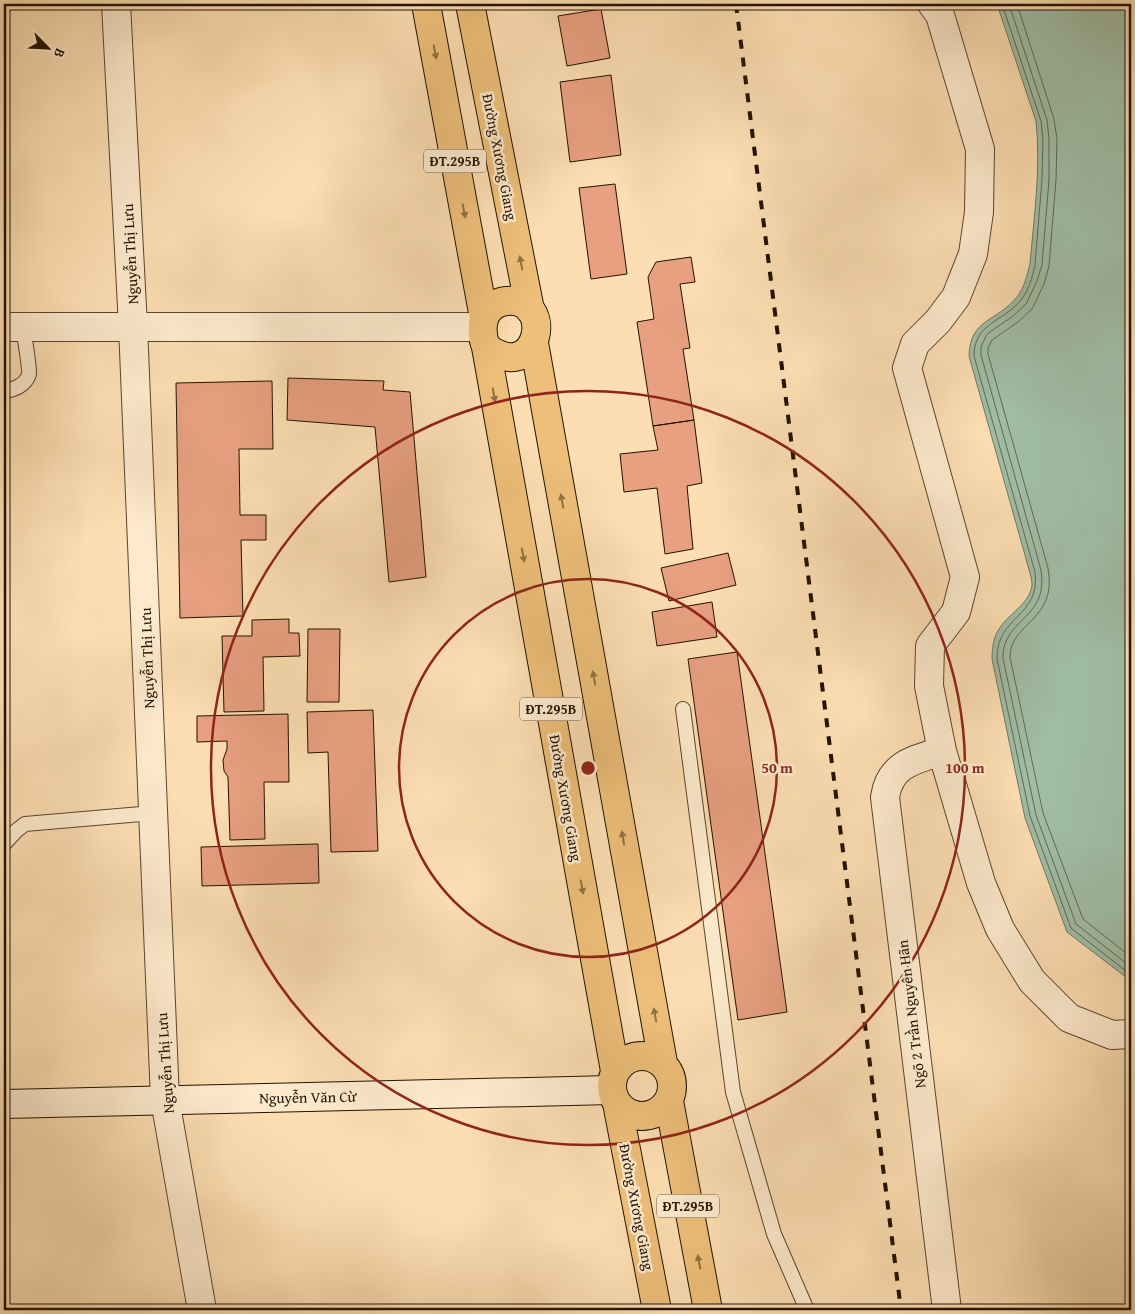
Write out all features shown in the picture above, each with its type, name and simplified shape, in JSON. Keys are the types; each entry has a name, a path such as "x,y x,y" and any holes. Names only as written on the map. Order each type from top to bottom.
{"main road":[{"name":"Đường Xương Giang","path":"426,4 615,1088 657,1310"},
{"name":"Đường Xương Giang","path":"470,4 530,310"},
{"path":"530,310 523,304 513,301 495,305 484,330 500,356 509,357 523,354 534,343"},
{"name":"ĐT.295B","path":"530,310 535,317 537,326 534,343 663,1063 670,1072 673,1081 673,1092 669,1102 708,1310"},
{"path":"663,1063 647,1055 628,1058 621,1064 615,1088 629,1113 643,1116 653,1114 669,1102"}],"street":[{"name":"Nguyễn Thị Lưu","path":"116,4 134,326 165,1100 202,1310"},
{"path":"932,4 940,14 980,149 979,212 973,254 956,297 938,321 915,344 907,368 965,577 956,612 930,646 929,686 942,751 981,883 1000,930 1032,981 1069,1018 1112,1035 1131,1034"},
{"path":"14,326 484,330"},
{"name":"Ngõ 2 Trần Nguyên Hãn","path":"942,751 901,766 886,786 885,797 947,1310"},
{"name":"Nguyễn Văn Cừ","path":"4,1104 615,1088"}],"lane":[{"path":"4,390 10,390 22,385 29,374 14,326"},
{"path":"683,709 733,1092 774,1234 807,1310"},
{"path":"4,844 25,824 153,813"}],"water":[{"path":"997,4 1131,4 1131,981 1067,932 1025,818 992,659 993,644 997,632 1027,598 1032,584 969,356 974,334 979,327 1009,305 1017,297 1025,282 1030,264 1038,157 1036,121"}],"building":[{"path":"601,9 610,58 567,66 558,16"},
{"path":"611,75 621,155 570,162 560,82"},
{"path":"615,184 627,274 591,279 579,188"},
{"path":"691,257 695,282 680,284 690,348 683,349 694,420 653,426 637,322 654,319 648,277 656,262"},
{"path":"288,378 384,381 383,390 410,392 426,577 389,582 375,427 287,420"},
{"path":"272,381 273,449 239,449 240,515 266,515 266,540 241,540 243,616 180,618 176,383"},
{"path":"694,420 702,483 687,486 693,549 665,554 657,488 624,492 620,454 658,450 653,426"},
{"path":"728,553 736,585 669,601 661,568"},
{"path":"712,602 717,637 657,646 652,612"},
{"path":"289,619 289,633 299,633 300,656 263,657 264,711 224,712 222,636 252,636 252,620"},
{"path":"308,629 340,629 339,702 307,702"},
{"path":"737,652 787,1012 738,1020 688,659"},
{"path":"373,710 378,851 331,852 328,752 308,753 307,712"},
{"path":"288,714 289,782 264,782 265,839 230,840 228,777 224,771 223,760 227,749 227,741 197,742 197,716"},
{"path":"318,844 319,883 202,886 201,847"}],"railway":[{"path":"736,4 901,1310"}]}
